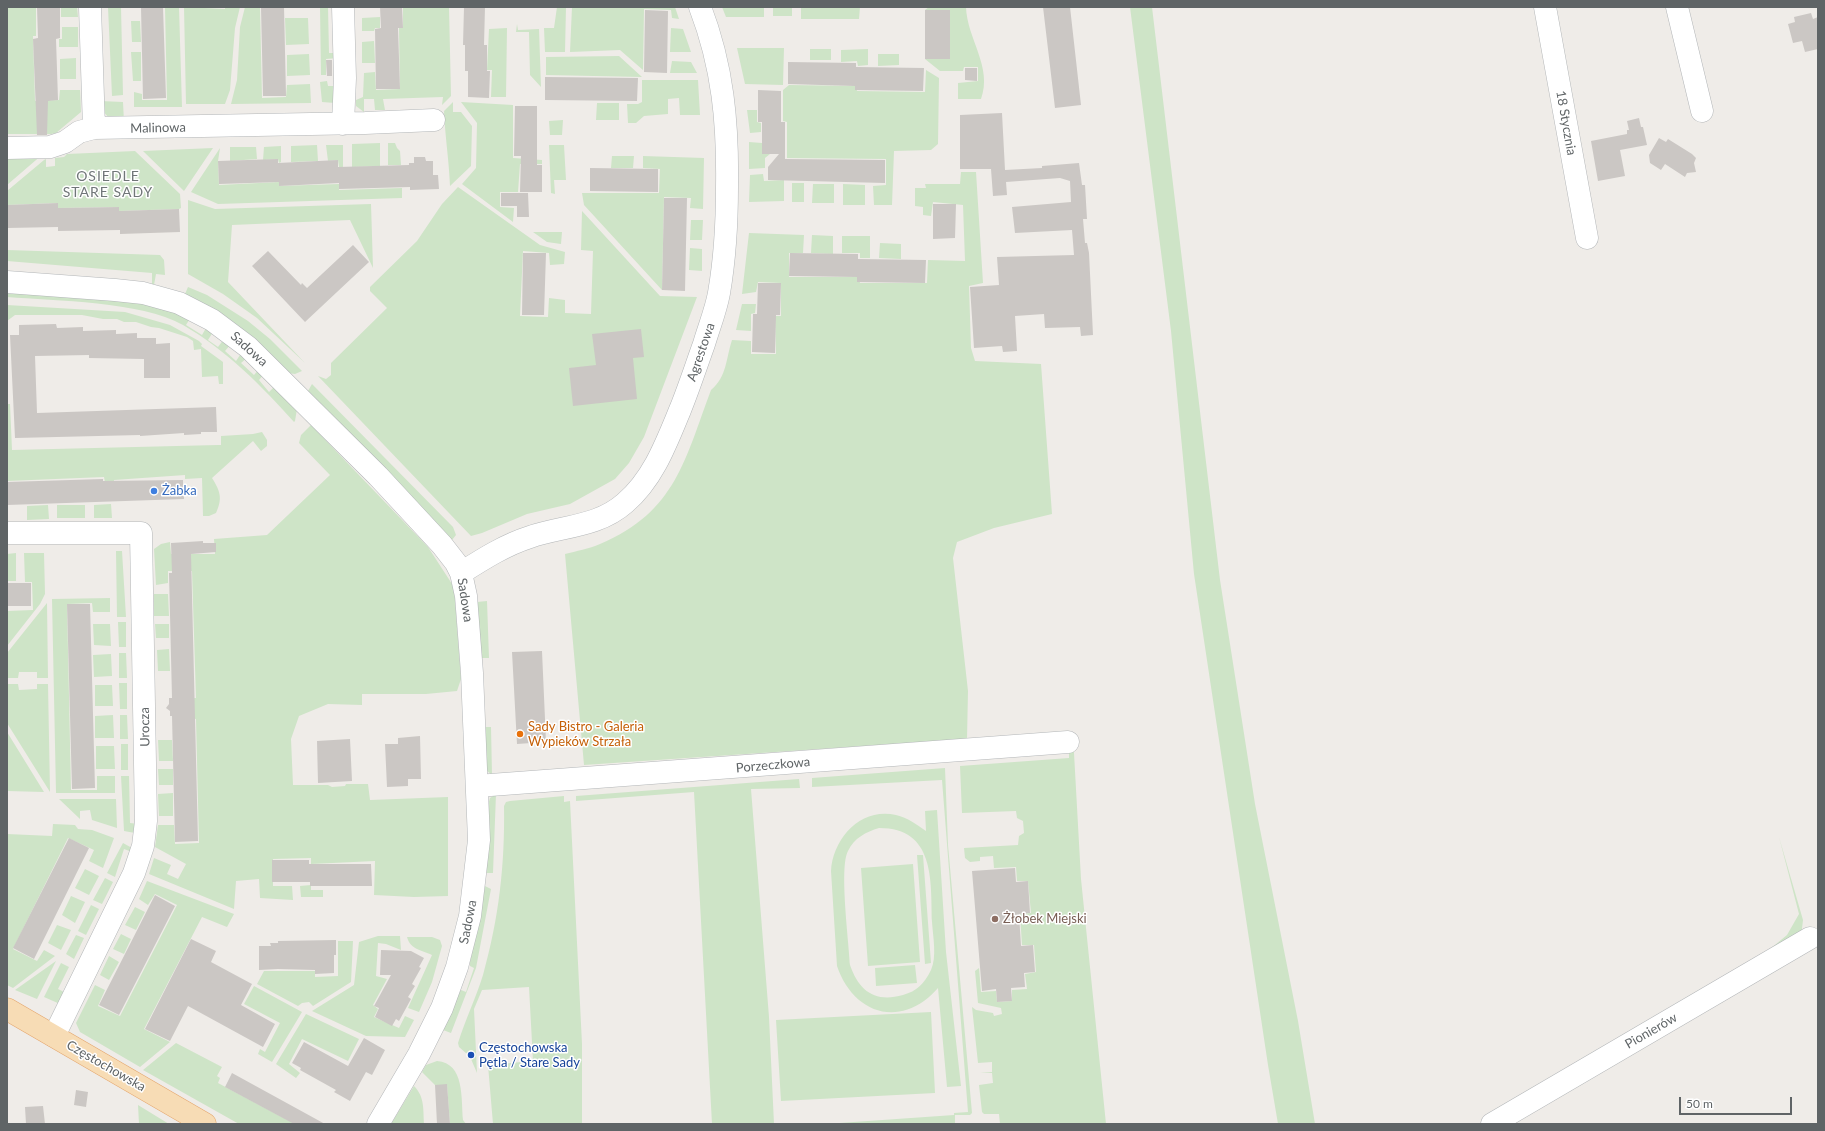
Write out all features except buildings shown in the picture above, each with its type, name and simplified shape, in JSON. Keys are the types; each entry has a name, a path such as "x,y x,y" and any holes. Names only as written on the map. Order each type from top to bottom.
{"main road":[{"name":"Częstochowska","path":"7,1009 205,1124"}],"street":[{"path":"90,7 94,128"},
{"path":"343,7 345,82 343,124"},
{"name":"Agrestowa","path":"461,573 487,556 531,536 585,524 610,515 637,492 651,473 664,448 687,391 711,324 719,294 724,253 727,214 727,136 719,72 709,30 700,7"},
{"name":"18 Stycznia","path":"1545,7 1587,238"},
{"path":"1677,7 1702,111"},
{"name":"Malinowa","path":"7,148 50,147 65,142 79,132 94,128 343,124 434,120"},
{"name":"Sadowa","path":"7,282 143,293 179,302 212,320 248,347 378,476 442,544 456,563 461,573 466,596 471,657 479,840 470,916 450,989 432,1028 378,1124"},
{"name":"Urocza","path":"7,533 141,533 146,821 143,846 127,887 54,1036"},
{"name":"Porzeczkowa","path":"477,786 1068,742"},
{"name":"Pionierów","path":"1492,1124 1810,938"}],"green space":[{"path":"7,7 36,7 36,36 33,36 35,101 59,100 60,90 80,90 81,112 56,133 7,134"},
{"path":"61,7 77,7 78,17 61,17"},
{"path":"108,7 121,7 123,95 112,96"},
{"path":"165,7 179,7 182,107 134,107 134,92 142,94 142,100 167,100"},
{"path":"184,7 225,9 225,7 240,7 235,28 230,90 225,104 186,104"},
{"path":"245,7 260,7 262,98 286,97 287,85 310,84 311,103 231,104 237,80 240,27"},
{"path":"320,7 328,7 329,53 338,53 338,58 326,59 326,75 321,75"},
{"path":"403,7 449,7 451,96 442,105 443,97 383,99 385,110 375,110 374,99 364,99 364,112 356,106 356,100 363,97 364,73 375,72 376,90 400,89 399,28 403,28"},
{"path":"557,7 566,7 565,52 545,52 544,28 554,28"},
{"path":"572,7 675,7 679,19 672,18 671,10 644,9 643,70 620,50 570,52"},
{"path":"722,7 764,7 764,17 726,17"},
{"path":"773,7 792,7 792,16 773,16"},
{"path":"801,7 860,7 859,19 801,19"},
{"path":"929,7 966,7 967,19 982,64 984,76 984,87 981,99 958,99 958,83 978,81 978,67 964,67 963,71 940,71 925,59 950,59 950,10 925,10"},
{"path":"1130,7 1152,7 1220,580 1255,804 1298,1021 1315,1124 1278,1124 1268,1065 1194,574 1171,331"},
{"path":"380,17 380,28 375,28 374,31 362,31 362,18"},
{"path":"285,18 308,18 309,44 286,45"},
{"path":"131,21 140,21 141,42 132,42"},
{"path":"517,24 518,30 539,29 541,87 530,75 529,32 516,32"},
{"path":"62,27 78,27 78,47 59,47 59,39 62,39"},
{"path":"507,28 506,97 491,97 492,70 487,70 489,29"},
{"path":"671,28 683,29 691,52 670,52"},
{"path":"374,41 375,63 362,63 362,42"},
{"path":"737,48 784,48 783,85 745,84"},
{"path":"810,49 831,49 831,60 810,60"},
{"path":"868,49 868,65 858,66 857,61 841,62 841,50"},
{"path":"131,52 141,52 141,81 133,81"},
{"path":"309,54 310,75 287,76 287,55"},
{"path":"878,54 899,54 899,65 878,66"},
{"path":"619,56 642,77 546,75 546,57"},
{"path":"76,58 76,79 60,79 60,59"},
{"path":"672,61 691,62 697,73 670,73"},
{"path":"926,70 939,78 938,144 931,150 894,151 892,205 874,205 873,186 886,185 886,159 787,158 787,122 783,121 783,90 789,85 856,86 857,91 925,92"},
{"path":"642,80 698,80 700,115 680,115 679,98 668,99 668,114 644,116 636,123 628,123 627,104 638,104 642,102"},
{"path":"327,81 328,86 334,86 335,103 322,102 320,82"},
{"path":"100,101 123,102 124,122 115,120 105,114"},
{"path":"453,102 453,112 461,112 472,126 471,166 450,186 444,111"},
{"path":"461,102 513,105 513,158 542,160 542,164 520,164 518,192 500,192 500,207 514,208 513,222 462,184 476,168 477,123"},
{"path":"597,103 619,103 619,120 596,120"},
{"path":"747,110 757,110 757,122 761,123 761,132 750,133"},
{"path":"563,120 562,135 550,135 549,121"},
{"path":"749,142 762,143 762,154 770,154 765,158 765,168 749,169"},
{"path":"380,143 380,166 352,167 352,144"},
{"path":"388,143 395,143 400,151 401,165 388,165"},
{"path":"317,145 318,161 291,162 291,146"},
{"path":"326,145 343,145 343,167 339,167 338,160 328,161"},
{"path":"549,145 564,145 566,180 554,180 555,194 551,193"},
{"path":"281,146 281,162 279,163 278,159 263,160 264,147"},
{"path":"230,147 256,147 257,159 230,161"},
{"path":"213,148 184,191 143,151"},
{"path":"220,148 218,161 219,185 279,182 279,186 339,184 339,190 402,188 402,198 218,204 191,192"},
{"path":"135,151 180,194 181,208 119,211 119,207 58,208 57,203 7,205 7,191 46,159 46,167 55,166 55,158 64,157 67,154"},
{"path":"43,154 7,185 7,155"},
{"path":"612,156 634,156 633,168 611,168"},
{"path":"643,156 704,158 703,209 690,208 691,198 664,197 662,290 584,205 582,193 659,193 660,169 643,168"},
{"path":"961,172 976,172 983,283 969,286 971,348 975,361 1041,364 1052,514 994,528 957,542 953,558 968,691 967,739 584,765 565,554 596,546 626,531 646,516 662,499 674,481 684,461 711,390 716,385 723,373 732,340 751,341 751,354 776,354 775,316 781,316 781,283 758,282 756,292 742,294 749,233 804,235 803,253 789,253 789,277 859,277 860,283 927,283 928,260 965,261 963,205 933,202 931,216 923,215 923,207 915,206 915,188 926,188 925,184 960,184"},
{"path":"763,174 764,181 784,180 784,201 749,202 750,175"},
{"path":"792,183 804,183 804,202 792,202"},
{"path":"813,184 834,184 834,203 812,203"},
{"path":"843,184 865,185 865,205 843,205"},
{"path":"458,187 540,245 565,252 564,264 550,265 549,253 523,251 520,316 548,317 549,298 565,300 565,313 591,314 593,251 581,250 582,211 660,296 697,297 644,437 629,463 615,479 570,504 527,514 482,533 471,536 318,376 326,379 331,375 331,363 387,308 370,291 370,287 417,241 442,204"},
{"path":"188,200 215,209 371,204 373,268 350,220 232,225 228,282 305,363 257,318 223,294 188,274"},
{"path":"691,220 703,220 702,240 690,240"},
{"path":"533,232 562,232 561,244 547,242"},
{"path":"812,235 833,236 833,254 811,253"},
{"path":"842,236 870,236 870,258 860,258 860,253 842,253"},
{"path":"880,243 901,244 901,259 879,258"},
{"path":"690,248 702,249 702,271 689,270"},
{"path":"7,250 160,255 164,260 165,275 156,274 154,285 152,285 152,273 7,261"},
{"path":"188,287 207,295 248,321 270,339 302,371 295,374 288,373 185,294"},
{"path":"7,293 116,299 151,303 191,317 186,325 202,335 206,328 213,332 208,340 218,347 224,339 231,344 225,351 236,361 242,352 248,357 241,363 254,375 260,368 265,373 259,380 269,392 276,385 297,409 295,421 294,422 256,382 214,345 183,325 165,317 121,307 73,301 7,297"},
{"path":"742,304 756,304 755,313 751,314 751,331 736,330"},
{"path":"7,305 125,312 170,325 199,341 202,344 201,346 223,362 223,384 219,384 218,376 202,377 201,349 194,350 193,341 187,337 136,322 124,322 117,319 103,319 82,315 15,315 7,321"},
{"path":"312,384 453,527 456,535 452,540 308,391"},
{"path":"7,404 10,404 12,450 221,445 221,436 262,432 267,440 267,446 261,451 253,441 212,478 220,495 218,508 216,513 209,516 203,516 202,478 185,479 185,475 114,480 113,489 106,488 104,477 7,481"},
{"path":"311,425 428,547 454,587 461,679 457,691 426,694 362,694 362,705 328,704 299,716 291,739 293,785 328,785 332,787 345,786 346,784 368,784 370,800 448,797 448,896 414,897 374,895 375,861 311,864 311,858 273,859 273,886 292,886 293,900 260,898 259,879 236,881 234,909 149,874 154,858 171,865 167,874 178,879 186,864 155,847 158,825 174,825 175,844 199,843 196,719 189,718 188,698 196,698 192,571 168,571 168,583 156,585 154,549 161,544 170,542 171,554 215,554 214,539 267,535 330,475 299,443 301,435"},
{"path":"111,504 112,518 94,518 94,505"},
{"path":"48,505 49,519 27,520 27,506"},
{"path":"57,505 85,505 85,518 57,518"},
{"path":"116,551 122,551 126,617 117,617"},
{"path":"16,553 16,581 7,581 7,554"},
{"path":"24,553 44,553 45,594 40,604 7,646 7,611 33,610 32,582 25,582"},
{"path":"154,594 168,594 169,616 154,616"},
{"path":"110,598 110,612 93,612 92,603 67,604 71,790 97,790 97,776 115,776 115,793 56,793 52,599"},
{"path":"487,601 489,658 480,658 477,602"},
{"path":"47,603 48,678 37,678 37,672 19,672 18,678 7,678 7,653"},
{"path":"118,622 126,622 126,647 119,647"},
{"path":"93,624 110,624 111,646 94,645"},
{"path":"155,624 169,624 169,638 156,638"},
{"path":"169,649 170,671 158,671 157,650"},
{"path":"119,653 126,653 127,678 119,678"},
{"path":"111,654 112,676 94,677 93,655"},
{"path":"119,683 127,683 127,709 120,709"},
{"path":"7,684 18,684 19,690 37,689 37,684 48,684 50,792 7,723"},
{"path":"95,685 112,685 113,706 95,706"},
{"path":"113,715 114,738 95,738 95,716"},
{"path":"120,715 127,715 128,739 120,739"},
{"path":"485,727 491,727 492,775 486,770"},
{"path":"7,732 44,792 7,791"},
{"path":"1073,735 1081,879 1106,1124 1000,1124 999,1114 984,1114 982,1112 979,1085 993,1083 992,1073 980,1073 992,1072 992,1062 978,1063 972,1007 976,1010 993,1013 994,1016 1002,1014 1001,1008 978,1003 975,971 979,968 981,992 996,991 997,1002 1012,1001 1012,990 1027,989 1025,974 1036,972 1034,945 1022,945 1020,914 1031,913 1028,881 1017,881 1016,867 994,868 993,856 980,857 980,861 970,862 965,858 964,848 1018,845 1019,836 1024,833 1023,821 1017,818 1016,811 962,813 960,766 1069,758 1069,749"},
{"path":"158,740 172,740 173,761 159,761"},
{"path":"121,744 128,744 128,770 121,770"},
{"path":"96,746 114,746 115,769 96,769"},
{"path":"945,768 948,845 972,1113 970,1115 955,1115 955,1124 825,1124 954,1115 954,1113 968,1112 942,780 812,787 812,778"},
{"path":"158,769 173,769 173,785 159,785"},
{"path":"121,776 129,776 130,823 139,824 135,833 124,831"},
{"path":"799,779 800,788 751,789 769,1017 774,1124 712,1124 694,792 576,801 576,796"},
{"path":"173,793 173,816 159,816 158,794"},
{"path":"496,794 493,873 486,873 488,805 490,798"},
{"path":"564,796 564,802 570,801 582,1044 582,1124 493,1124 488,1065 533,1061 529,987 482,990 474,1009 477,1073 471,1059 474,1056 470,1051 467,1054 459,1047 458,1043 483,975 489,954 500,891 504,806 506,802 510,801"},
{"path":"59,799 116,799 117,828 92,820 90,810 80,811 80,819"},
{"path":"937,810 946,952 961,1086 947,1087 938,988 926,999 910,1009 897,1012 884,1012 872,1008 860,1001 851,992 843,980 837,966 831,871 837,847 851,828 871,816 883,814 900,816 926,831 925,811","holes":["879,828 897,830 911,837 920,847 926,859 930,874 934,959 931,970 923,983 916,989 903,995 884,997 876,996 863,988 858,982 850,965 844,872 845,860 848,851 857,839 870,831"]},
{"path":"53,824 75,825 78,829 92,830 114,838 103,868 89,861 94,850 68,838 13,949 37,961 44,950 55,956 13,988 7,985 7,834 52,836"},
{"path":"1779,837 1803,920 1801,937 1741,973 1787,935 1799,914"},
{"path":"123,843 132,848 132,852 124,849 115,877 107,873"},
{"path":"917,855 923,855 931,963 925,964"},
{"path":"913,864 920,962 868,966 861,868"},
{"path":"85,869 99,876 89,895 75,888"},
{"path":"105,878 113,882 102,904 93,900"},
{"path":"147,881 234,914 227,927 202,917 144,1029 170,1042 140,1067 80,1032 76,1023 95,985 105,990 98,1006 120,1016 177,905 155,894 148,905 139,899"},
{"path":"311,885 311,890 323,890 323,897 301,897 300,886"},
{"path":"485,886 491,889 476,968 451,1033 443,1030 459,993 461,990 466,992 474,968 470,966 470,962"},
{"path":"71,896 85,902 75,923 62,915"},
{"path":"91,905 99,909 86,935 78,931"},
{"path":"135,907 145,912 136,930 125,925"},
{"path":"57,925 71,930 61,950 48,943"},
{"path":"121,934 131,939 124,954 113,949"},
{"path":"76,935 84,938 74,959 66,954"},
{"path":"378,936 400,936 401,950 386,944 378,943 376,976 387,979 373,1005 378,1009 374,1017 399,1028 405,1016 414,1020 405,1037 366,1036 312,1011 354,985 359,942"},
{"path":"407,937 432,937 440,940 442,946 432,982 419,1012 408,1008 432,955 413,947 408,941"},
{"path":"338,941 353,941 351,982 313,1006 309,1002 302,1003 298,1006 257,984 264,971 315,971 315,977 338,976"},
{"path":"109,956 119,962 109,980 100,975"},
{"path":"56,961 37,999 15,990"},
{"path":"61,963 69,967 58,989 66,993 60,1004 44,997"},
{"path":"915,965 917,983 876,986 875,968"},
{"path":"254,986 302,1012 272,1062 258,1054 260,1049 265,1052 280,1023 244,1004"},
{"path":"931,1012 935,1093 781,1101 776,1020"},
{"path":"306,1014 359,1039 348,1061 302,1039 289,1064 300,1073 296,1078 276,1064"},
{"path":"176,1043 222,1067 217,1076 220,1078 218,1083 295,1124 239,1124 143,1070"},
{"path":"437,1061 446,1063 453,1068 457,1075 460,1083 463,1120 466,1124 450,1124 447,1085 435,1085 422,1072 426,1065"},
{"path":"414,1086 418,1090 422,1099 424,1124 391,1124"},
{"path":"138,1105 169,1124 139,1124"}],"place":[{"name":"Żabka","path":"154,491"},
{"name":"Sady Bistro - Galeria Wypieków Strzała","path":"520,734"},
{"name":"Żłobek Miejski","path":"995,919"},
{"name":"Częstochowska Pętla / Stare Sady","path":"471,1055"}],"district":[{"name":"OSIEDLE STARE SADY","path":"108,184"}]}
